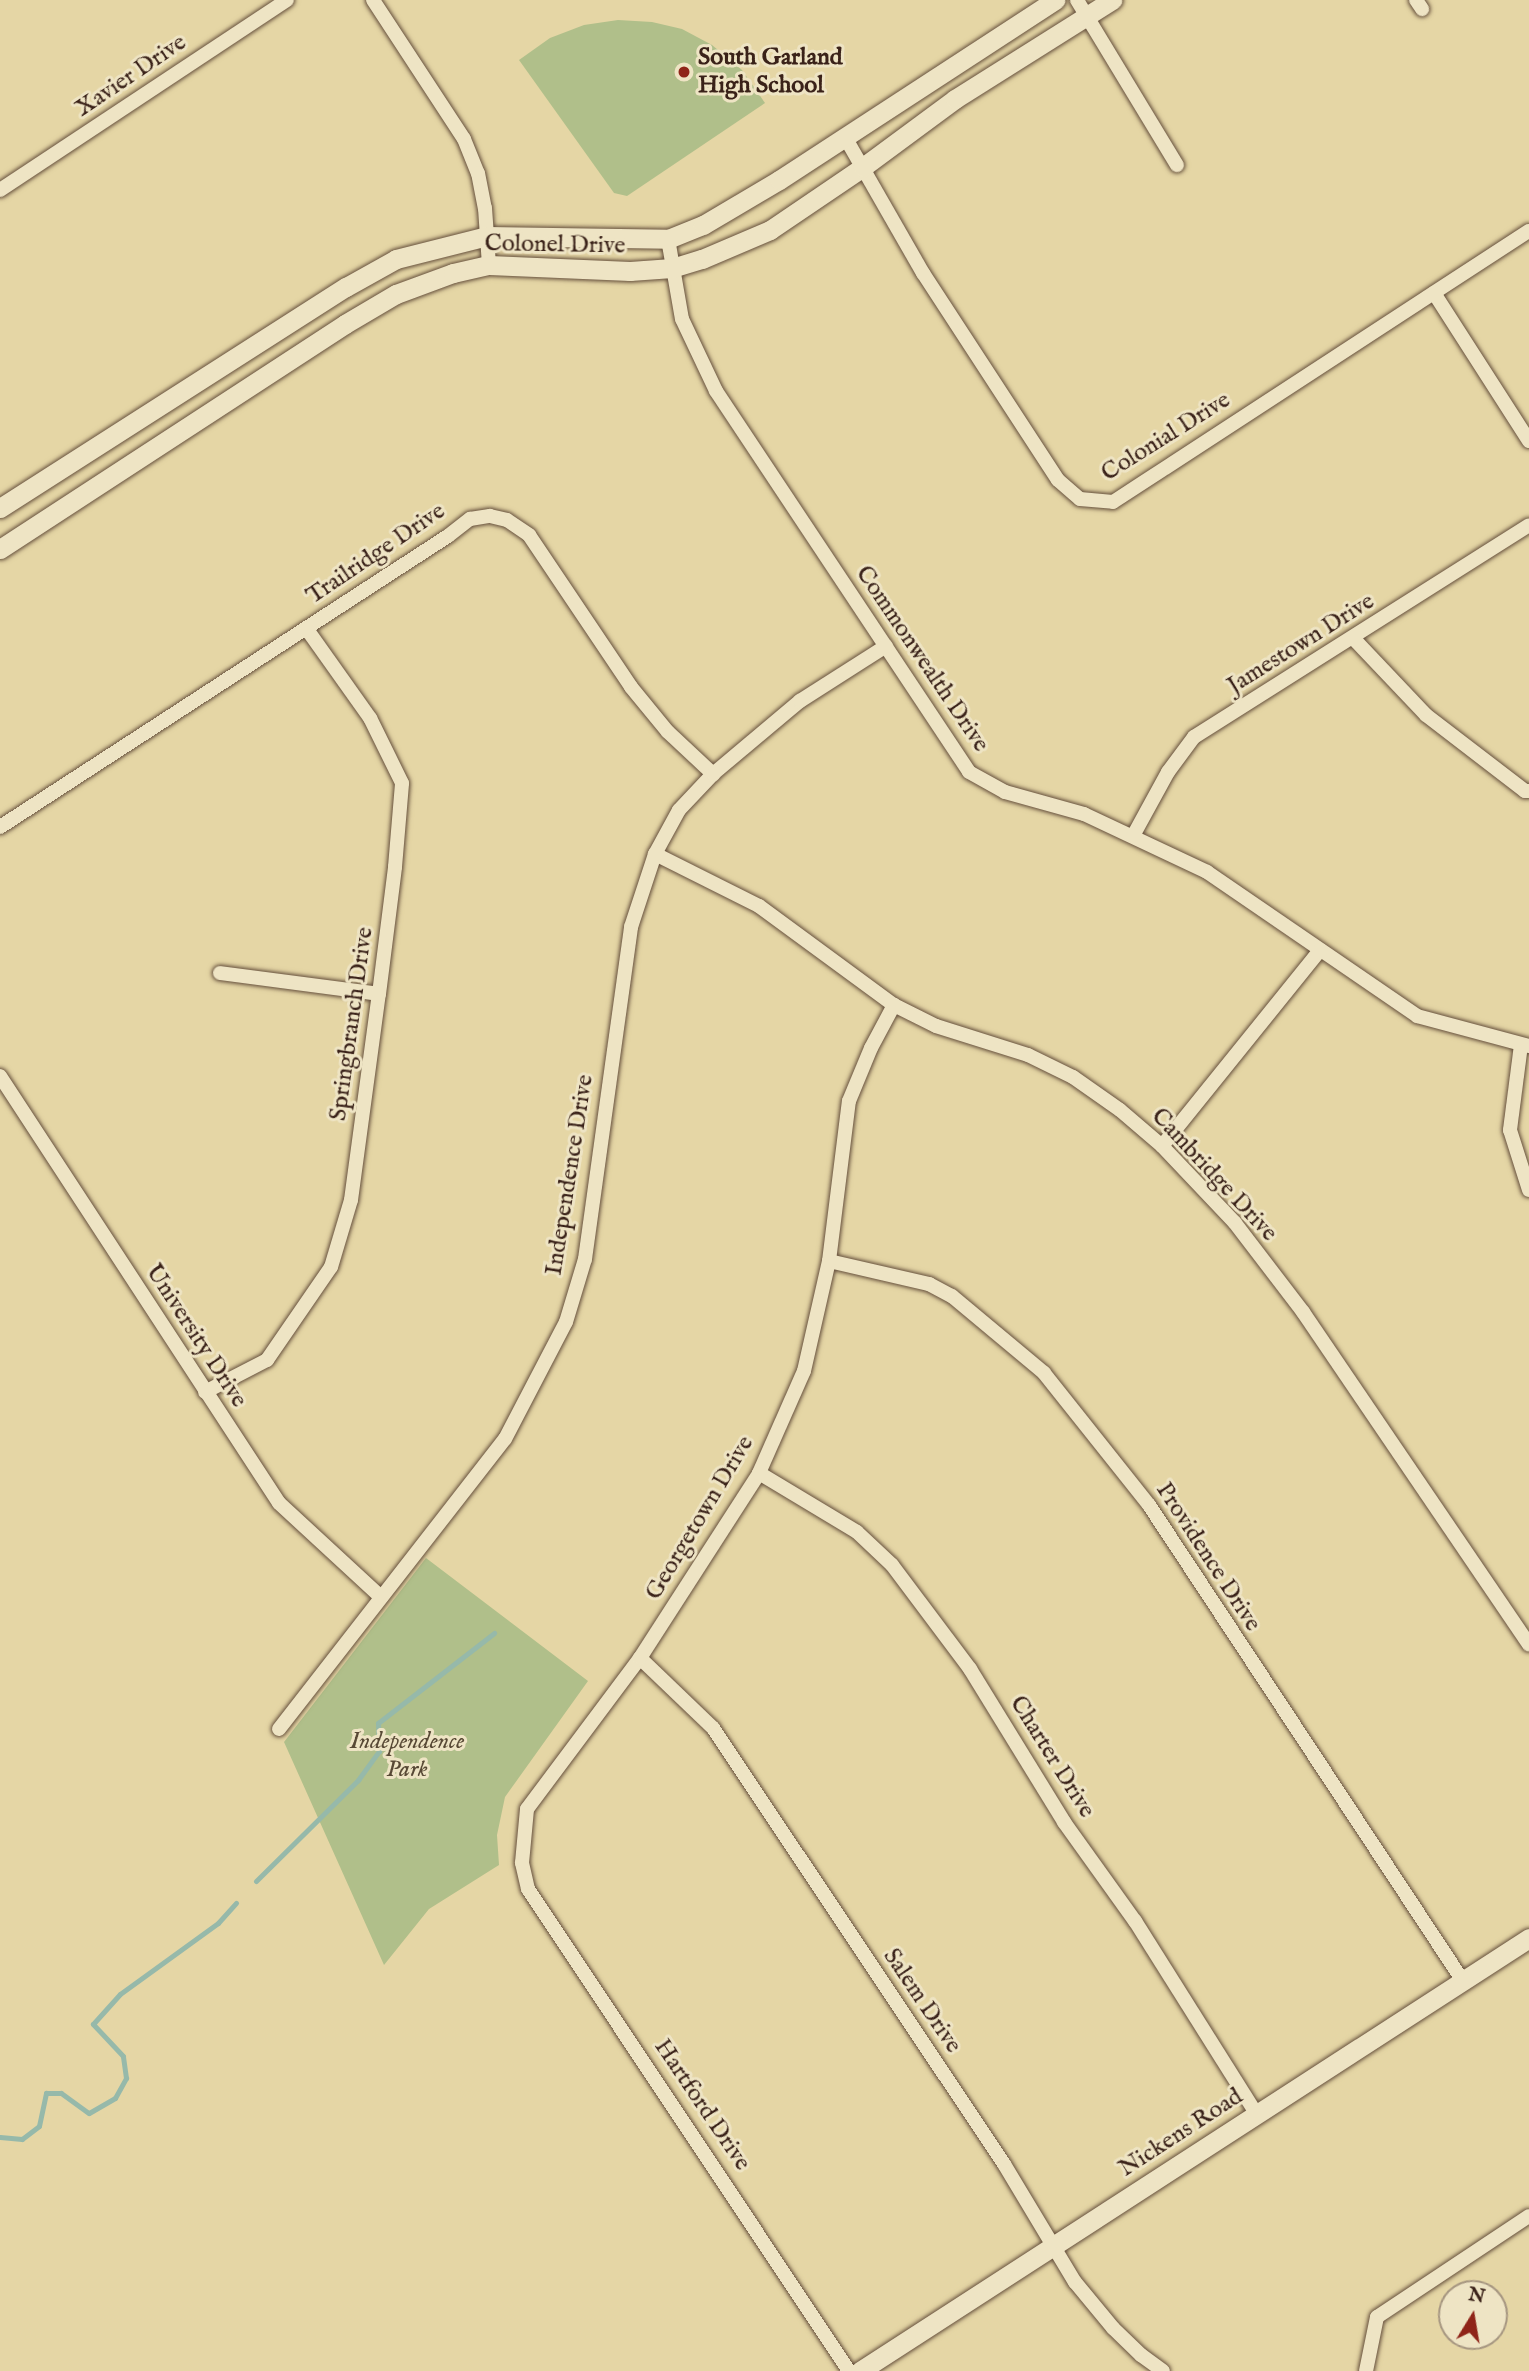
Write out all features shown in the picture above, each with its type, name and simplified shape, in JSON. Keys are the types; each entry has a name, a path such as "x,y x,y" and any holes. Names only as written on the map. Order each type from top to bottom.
{"street":[{"name":"Xavier Drive","path":"0,190 287,0"},
{"path":"373,0 464,139 478,173 489,265"},
{"name":"Colonel Drive","path":"0,508 345,287 396,259 487,236 668,239 703,225 845,137 1055,0"},
{"name":"Colonel Drive","path":"0,549 345,324 396,294 453,273 489,265 630,271 672,268 770,230 863,167 1082,8 1112,0"},
{"path":"1082,8 1177,165"},
{"name":"Colonial Drive","path":"845,137 938,296 1058,480 1080,499 1113,502 1529,231"},
{"name":"Commonwealth Drive","path":"668,239 682,319 716,391 969,772 1005,792 1084,814 1207,872 1417,1016 1525,1045"},
{"path":"1434,293 1529,441"},
{"name":"Trailridge Drive","path":"0,827 470,519 490,516 507,520 529,535 638,696 668,732 713,774"},
{"name":"Jamestown Drive","path":"1133,836 1168,772 1194,737 1529,525"},
{"name":"Springbranch Drive","path":"205,1392 267,1360 331,1267 351,1200 396,867 402,783 370,718 306,628"},
{"path":"1353,638 1426,715 1525,791 1529,791"},
{"name":"Independence Drive","path":"279,1729 505,1439 566,1322 584,1259 631,927 655,854 679,810 713,774 800,701 886,646"},
{"name":"Cambridge Drive","path":"655,854 759,906 894,1005 936,1026 1028,1055 1073,1077 1120,1110 1162,1146 1235,1223 1303,1311 1461,1540 1529,1644"},
{"path":"1162,1146 1320,950"},
{"path":"220,973 379,994"},
{"name":"Georgetown Drive","path":"522,1863 527,1809 640,1658 759,1473 804,1371 829,1261 849,1101 871,1048 894,1005"},
{"path":"1525,1045 1510,1130 1529,1190"},
{"name":"University Drive","path":"0,1076 279,1503 381,1597"},
{"name":"Providence Drive","path":"829,1261 929,1283 953,1296 1044,1373 1149,1505 1463,1981"},
{"name":"Charter Drive","path":"759,1473 857,1532 892,1565 970,1669 1064,1822 1135,1921 1256,2113"},
{"name":"Salem Drive","path":"640,1658 713,1728 1004,2164 1074,2283 1141,2356 1163,2371"},
{"name":"Hartford Drive","path":"522,1863 528,1889 849,2371"},
{"name":"Nickens Road","path":"860,2371 1529,1938"},
{"path":"1366,2371 1377,2317 1529,2216"}],"green space":[{"path":"618,20 652,22 682,29 712,45 742,70 765,103 627,196 614,193 519,60 550,38 584,25"},
{"name":"Independence Park","path":"426,1558 588,1681 505,1797 497,1835 499,1865 429,1909 384,1965 284,1742"}],"waterway":[{"path":"256,1881 358,1780 379,1751 378,1723 494,1633"},
{"path":"0,2137 22,2139 39,2126 46,2093 61,2093 89,2113 115,2098 126,2078 123,2056 93,2024 120,1994 218,1923 236,1903"}],"place":[{"name":"South Garland High School","path":"684,72"}]}
